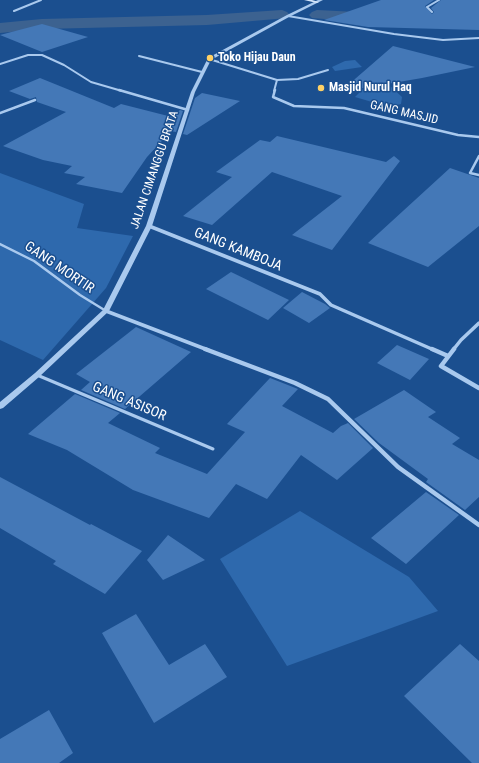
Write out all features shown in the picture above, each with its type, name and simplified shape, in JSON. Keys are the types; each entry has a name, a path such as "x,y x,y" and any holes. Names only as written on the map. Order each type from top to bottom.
{"main road":[{"path":"306,0 319,1"}],"street":[{"path":"14,11 41,0"},
{"path":"432,12 427,6 439,0"},
{"path":"209,59 319,1"},
{"path":"288,16 401,35 443,40 479,38"},
{"path":"0,64 28,55 42,55 64,65 79,76 91,82 188,110"},
{"path":"139,56 202,72"},
{"path":"209,59 278,80 298,79 328,70"},
{"name":"JALAN CIMANGGU BRATA","path":"0,406 37,375 106,311 149,226 188,110 192,92 209,59"},
{"name":"GANG MASJID","path":"278,80 273,97 294,106 344,108 458,135 479,137"},
{"path":"0,113 35,100"},
{"path":"479,156 470,173 479,175"},
{"name":"GANG KAMBOJA","path":"149,226 320,294 331,304 448,356"},
{"path":"106,311 295,383 328,399 398,467 479,526"},
{"path":"479,323 461,340 441,366 479,388"}],"lane":[{"name":"GANG MORTIR","path":"0,244 34,261 106,311"},
{"name":"GANG ASISOR","path":"37,375 212,449"}],"shaded area":[{"path":"355,60 362,67 335,71 332,67 345,61"},
{"path":"389,85 402,97 401,104 389,107 355,97 363,89"},
{"path":"0,173 84,204 77,228 133,236 106,288 43,360 0,340"},
{"path":"300,511 409,577 438,611 287,666 220,559"}],"building":[{"path":"381,0 434,0 425,6 432,14 434,12 431,8 441,0 479,0 479,30 368,27 324,20"},
{"path":"42,24 88,37 42,52 0,35"},
{"path":"393,46 475,67 340,92"},
{"path":"40,78 114,108 121,104 172,117 180,110 183,111 176,132 171,131 147,157 122,193 76,184 85,177 64,173 72,166 43,160 3,146 66,112 37,102 36,97 30,99 9,91"},
{"path":"202,93 240,101 187,135 183,134 195,98"},
{"path":"277,136 386,162 394,156 400,161 332,250 292,235 342,196 272,172 212,225 183,216 232,177 216,172 260,140 270,142"},
{"path":"450,168 479,178 479,226 428,267 368,243"},
{"path":"231,272 289,300 268,320 206,289"},
{"path":"302,292 330,308 309,323 283,308"},
{"path":"136,327 191,352 125,409 81,390 90,382 76,374"},
{"path":"397,345 429,359 410,380 377,363"},
{"path":"270,378 298,389 282,406 333,433 341,426 348,423 373,448 337,480 301,455 267,499 236,484 209,518 133,490 67,450 28,434 75,394 120,413 108,423 160,448 155,453 207,474 245,432 227,424"},
{"path":"404,390 436,412 428,417 460,438 452,444 479,460 479,497 465,510 426,482 428,479 379,443 354,419"},
{"path":"0,477 142,551 105,594 53,564 56,561 0,528"},
{"path":"426,492 459,515 406,564 371,538"},
{"path":"168,535 205,560 163,580 147,560"},
{"path":"136,614 169,665 205,644 227,677 154,723 102,633"},
{"path":"460,644 479,661 479,763 472,763 404,696"},
{"path":"49,710 73,753 59,763 0,763 0,739"}],"waterway":[{"path":"0,28 42,24 207,20 282,15"},
{"path":"317,15 376,18"}],"place":[{"name":"Toko Hijau Daun","path":"210,58"},
{"name":"Masjid Nurul Haq","path":"321,88"}]}
